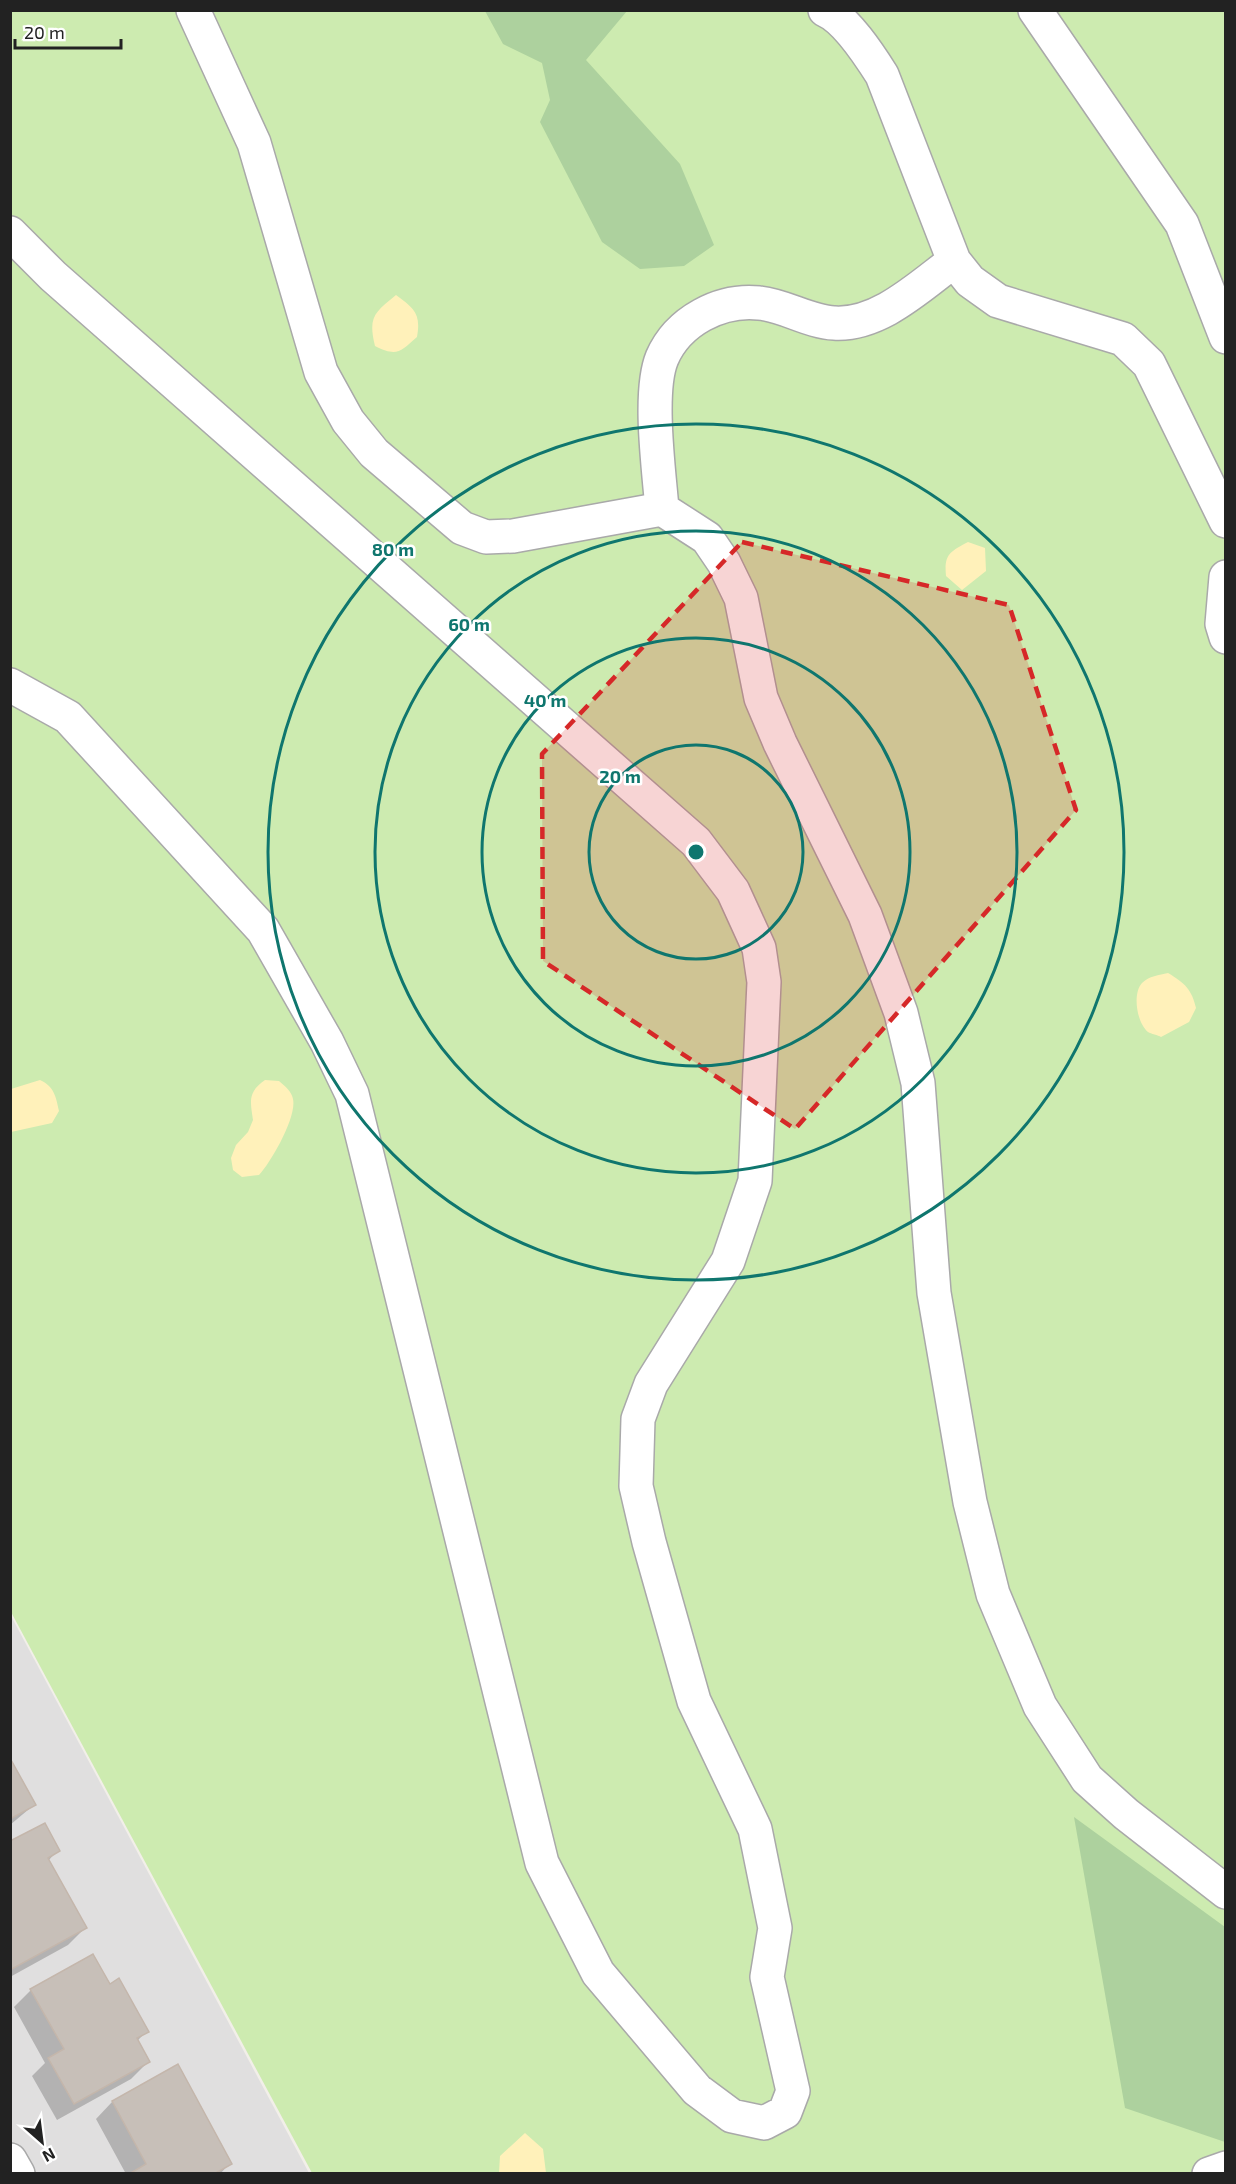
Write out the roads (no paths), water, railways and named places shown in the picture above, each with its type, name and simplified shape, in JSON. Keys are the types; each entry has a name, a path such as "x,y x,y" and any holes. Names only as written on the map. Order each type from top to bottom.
{"street":[{"path":"193,10 254,143 321,372 348,421 374,453 462,528 486,537 513,536 662,509 707,538 728,572 741,598 761,698 780,743 865,915 901,1013 918,1083 934,1293 970,1502 993,1594 1040,1706 1087,1779 1126,1814 1226,1892"},
{"path":"1035,10 1182,224 1226,337"},
{"path":"833,16 870,56 882,75 954,261 970,280 998,301 1123,339 1149,364 1226,521"},
{"path":"10,233 53,276 696,842 733,891 759,948 764,982 755,1181 728,1262 648,1392 638,1419 636,1486 649,1542 694,1701 754,1829 775,1928 767,1977 793,2091 785,2112 764,2123 732,2116 698,2090 598,1973 542,1863 352,1094 327,1042 263,930 68,717 10,685"},
{"path":"662,509 656,397 662,358 681,333 703,313 730,304 760,303 834,323 861,319 893,306 954,261"},
{"path":"1226,577 1222,624 1226,637"},
{"path":"10,2160 18,2174"},
{"path":"1209,2174 1226,2168"}]}
